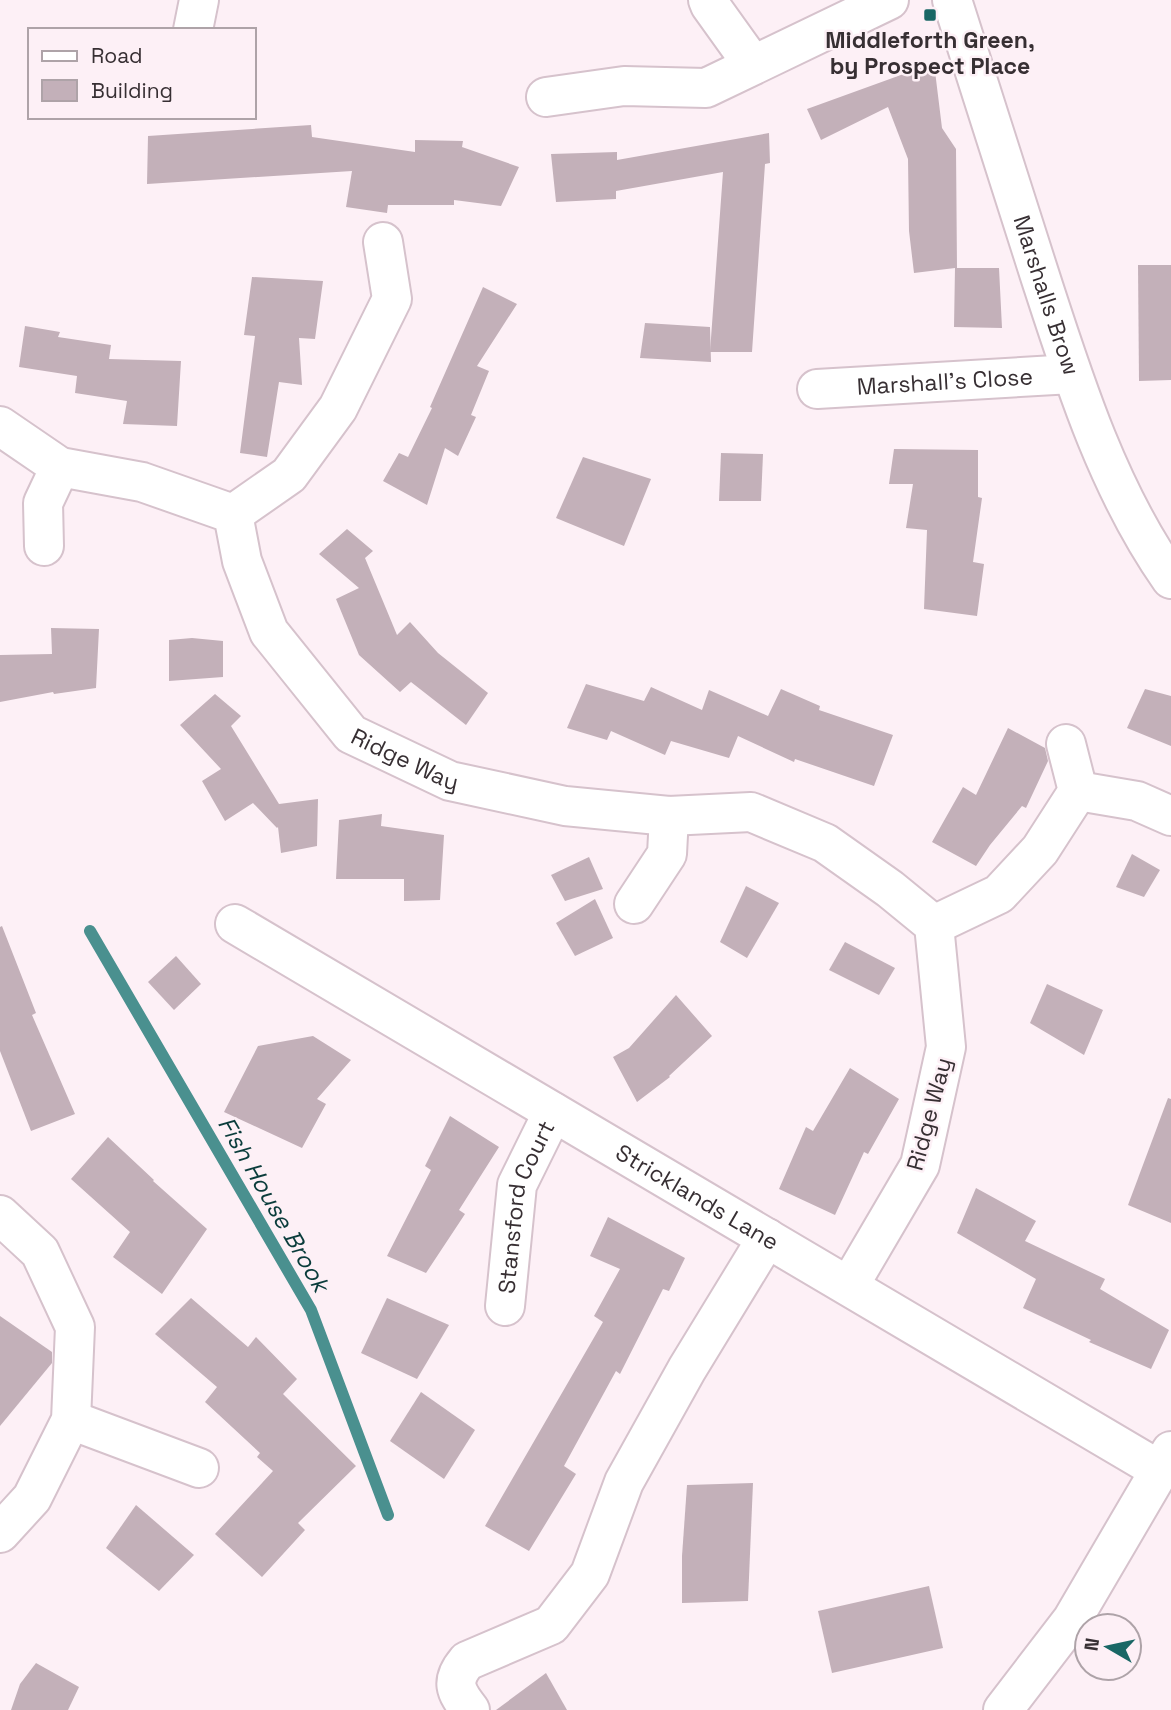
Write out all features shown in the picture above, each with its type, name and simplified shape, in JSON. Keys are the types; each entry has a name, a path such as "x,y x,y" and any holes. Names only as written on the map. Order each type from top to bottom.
{"street":[{"path":"193,28 199,0"},
{"path":"708,0 753,65"},
{"path":"546,97 624,86 706,88 890,0"},
{"name":"Marshalls Brow","path":"952,0 1072,374 1118,489 1151,550 1171,579"},
{"path":"0,426 60,467 142,482 233,514 289,475 338,408 392,299 383,242"},
{"name":"Marshall's Close","path":"817,389 1072,374"},
{"path":"44,546 43,503 60,467"},
{"name":"Ridge Way","path":"233,514 242,561 269,632 351,734 450,781 565,806 669,816 751,812 825,843 890,889 934,925 946,1047 920,1165 849,1286"},
{"path":"934,925 999,894 1040,850 1078,792 1066,744"},
{"path":"1078,792 1137,800 1171,816"},
{"path":"634,904 667,854 669,816"},
{"name":"Stricklands Lane","path":"235,924 849,1286 1166,1461"},
{"name":"Stansford Court","path":"505,1306 517,1185 553,1112"},
{"path":"0,1215 40,1252 75,1327 71,1420 32,1498 0,1533"},
{"path":"470,1710 456,1685 458,1672 467,1661 551,1625 590,1574 624,1482 687,1369 767,1238"},
{"path":"71,1420 198,1468"},
{"path":"1003,1710 1072,1620 1166,1461"}],"building":[{"path":"934,63 942,128 956,149 957,268 999,268 1002,328 954,327 955,268 914,273 909,231 908,159 888,107 821,140 807,109"},
{"path":"311,125 312,137 415,152 415,140 463,141 462,147 519,167 501,206 454,200 454,205 388,205 387,213 346,207 352,171 147,184 148,136"},
{"path":"769,133 770,163 765,164 752,352 710,352 723,172 616,191 616,199 556,202 551,154 617,152 617,160"},
{"path":"1138,265 1171,265 1171,380 1139,381"},
{"path":"252,277 323,281 315,339 299,338 302,385 279,382 267,457 240,453 255,336 244,335"},
{"path":"483,287 517,304 477,366 489,371 471,415 476,417 458,456 445,448 427,505 383,481 399,453 408,457 432,408 430,407"},
{"path":"645,323 710,327 711,362 640,358"},
{"path":"25,326 60,332 58,337 111,345 109,359 181,361 177,426 123,424 127,401 75,393 77,376 19,367"},
{"path":"894,449 978,450 978,497 982,498 973,562 984,564 977,616 924,609 927,530 906,528 913,484 889,484"},
{"path":"721,453 763,454 761,501 719,501"},
{"path":"583,457 651,479 624,546 556,518"},
{"path":"347,529 373,551 365,558 397,635 410,622 438,653 488,693 466,725 411,682 400,692 359,655 336,599 359,588 319,554"},
{"path":"51,628 99,629 96,688 53,692 0,702 0,655 52,654"},
{"path":"192,638 223,641 223,677 169,681 169,640"},
{"path":"586,684 644,701 651,687 702,710 709,690 768,716 781,689 820,706 819,710 893,735 874,786 795,759 794,762 738,736 729,758 671,741 665,755 611,731 607,740 567,728"},
{"path":"1145,689 1171,696 1171,746 1127,728"},
{"path":"215,694 241,716 231,726 279,804 318,799 317,846 281,853 278,827 253,803 225,821 202,781 221,769 180,725"},
{"path":"1008,728 1045,748 1048,761 1026,808 1022,806 976,866 932,842 963,787 976,795"},
{"path":"382,814 381,826 444,835 440,900 404,901 404,879 336,879 339,820"},
{"path":"1132,854 1160,870 1144,897 1116,887"},
{"path":"589,857 603,889 565,901 551,875"},
{"path":"746,886 779,903 747,958 720,942"},
{"path":"595,899 613,938 575,956 556,923"},
{"path":"2,926 36,1013 32,1015 75,1114 31,1131 0,1051"},
{"path":"845,942 895,968 879,995 829,970"},
{"path":"176,956 201,984 174,1010 148,982"},
{"path":"1047,984 1103,1010 1084,1055 1030,1023"},
{"path":"676,995 712,1036 670,1077 637,1102 613,1057 629,1048"},
{"path":"313,1036 351,1060 317,1099 326,1104 302,1148 224,1112 258,1046"},
{"path":"850,1068 899,1099 868,1154 864,1152 835,1215 779,1189 806,1127 813,1131"},
{"path":"1168,1098 1171,1099 1171,1223 1128,1205"},
{"path":"450,1116 499,1147 459,1210 465,1214 426,1273 387,1256 431,1170 425,1166"},
{"path":"108,1137 207,1229 162,1294 113,1257 130,1232 71,1179"},
{"path":"976,1188 1036,1221 1025,1241 1105,1279 1100,1289 1169,1330 1151,1369 1089,1342 1091,1340 1023,1308 1036,1279 957,1233"},
{"path":"608,1217 685,1258 669,1291 663,1289 620,1374 616,1371 564,1466 576,1474 529,1551 485,1526 603,1322 594,1316 620,1269 590,1256"},
{"path":"191,1298 248,1347 256,1337 297,1379 283,1394 356,1466 298,1523 305,1530 262,1577 215,1534 273,1471 257,1457 260,1453 205,1402 217,1387 155,1334"},
{"path":"387,1298 449,1325 417,1379 361,1353"},
{"path":"0,1316 52,1352 52,1363 0,1426"},
{"path":"421,1392 475,1430 444,1479 390,1441"},
{"path":"753,1483 748,1601 682,1603 687,1485"},
{"path":"136,1505 194,1555 159,1591 106,1548"},
{"path":"929,1586 943,1648 832,1673 818,1611"},
{"path":"36,1663 79,1687 68,1710 11,1710 20,1684"},
{"path":"546,1673 567,1710 496,1710"}],"waterway":[{"name":"Fish House Brook","path":"90,931 311,1310 388,1515"}],"place":[{"name":"Middleforth Green, by Prospect Place","path":"930,15"}]}
